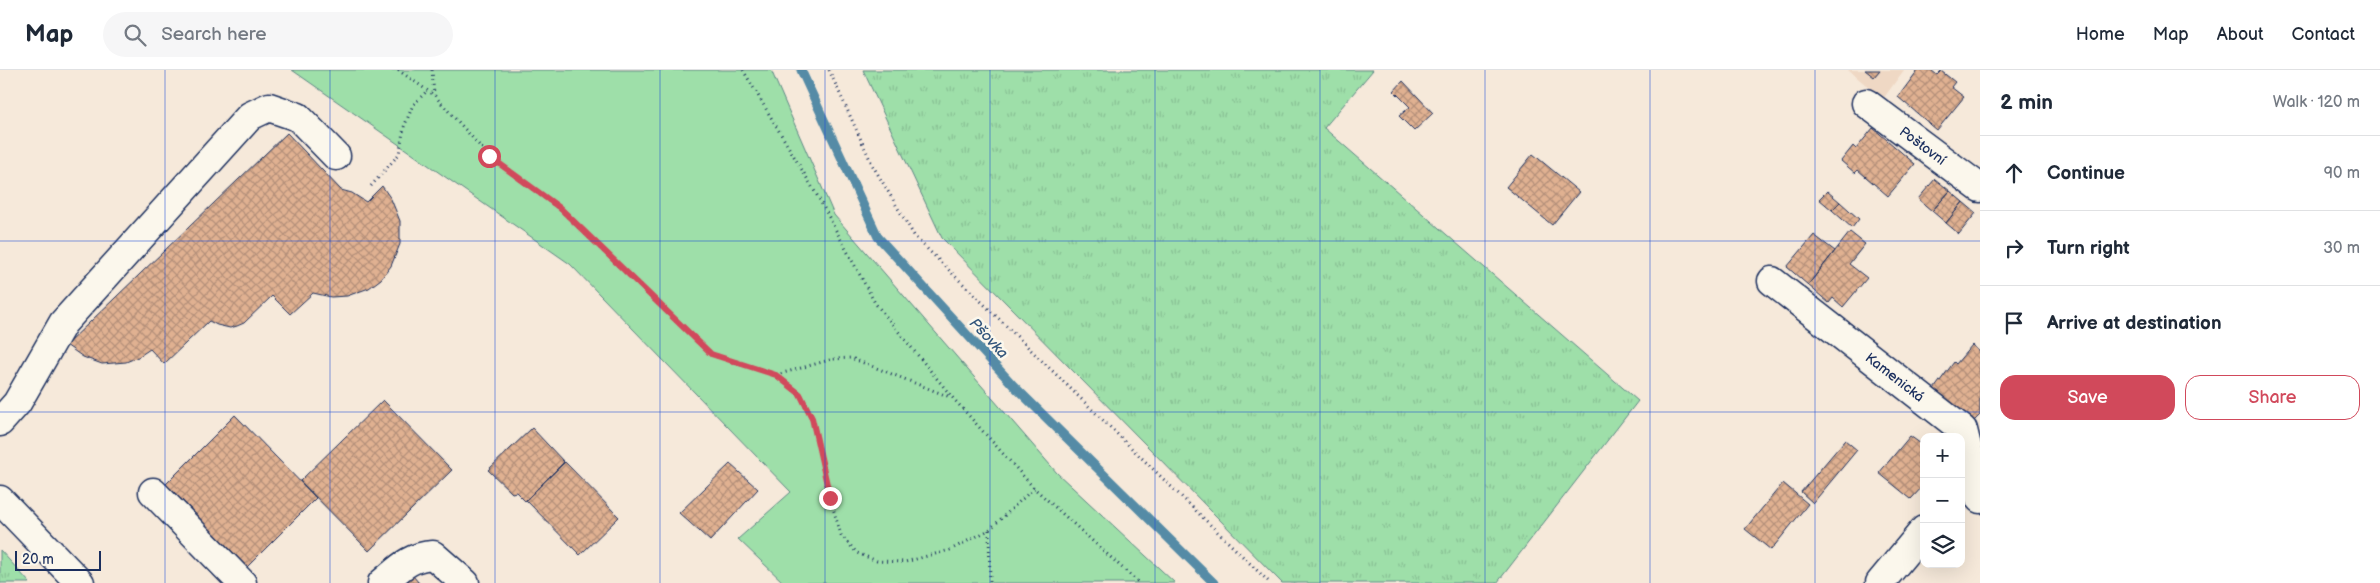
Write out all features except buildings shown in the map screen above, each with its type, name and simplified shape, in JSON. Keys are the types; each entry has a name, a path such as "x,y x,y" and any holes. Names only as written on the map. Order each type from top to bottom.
{"street":[{"name":"Poštovní","path":"1866,103 1980,188"},
{"path":"0,422 17,403 63,324 250,116 269,107 298,117 336,156"},
{"name":"Kamenická","path":"1772,281 1963,430 1971,472 1980,499"},
{"path":"153,492 242,583"},
{"path":"0,500 80,583"},
{"path":"1880,583 1920,535"},
{"path":"382,583 408,561 420,555 434,555 465,583"}],"path":[{"path":"398,70 426,92 434,95 489,156 560,208 711,354 776,375 800,394 812,418 830,498 841,536 857,553 877,561 905,562 950,550 989,530 1034,488"},
{"path":"432,70 434,95"},
{"path":"743,70 818,197 875,303 952,397 1034,488 1139,583"},
{"path":"829,70 872,166 915,237 1270,583"},
{"path":"371,186 400,154 404,127 413,105 426,92"},
{"path":"776,375 833,359 851,358 952,397"},
{"path":"989,530 990,583"}],"shaded area":[{"path":"1848,70 1904,70 1883,99"}],"green space":[{"path":"292,70 771,70 834,215 1057,473 1175,583 784,583 738,539 791,492 570,264"},
{"path":"863,70 1373,70 1324,128 1638,401 1497,583 1282,583 942,238"},
{"path":"0,550 30,583 0,583"}],"waterway":[{"name":"Pšovka","path":"801,70 878,237 1014,386 1214,583"}],"route":[{"path":"489,156 560,208 711,354 776,375 800,394 812,418 830,498"}]}
